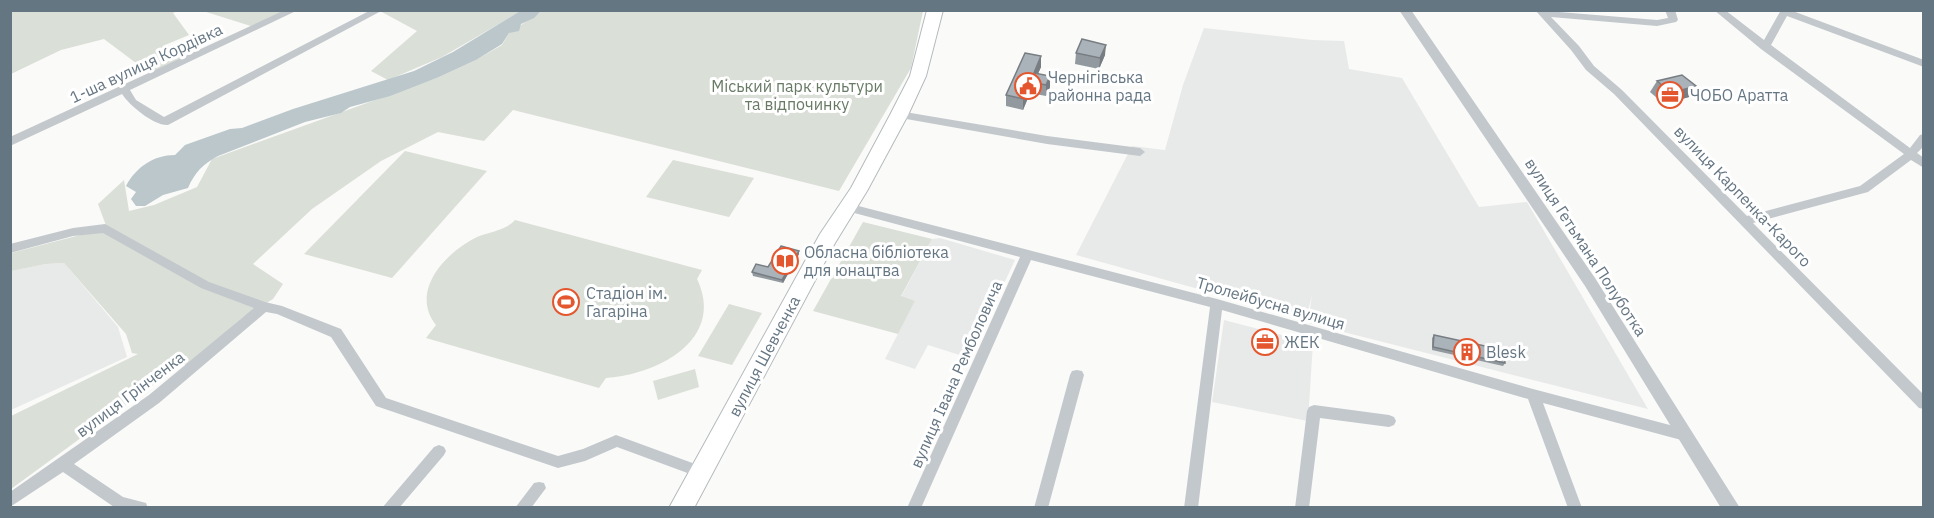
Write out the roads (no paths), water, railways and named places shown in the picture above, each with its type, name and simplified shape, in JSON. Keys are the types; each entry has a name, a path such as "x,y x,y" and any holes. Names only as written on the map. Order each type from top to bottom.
{"main road":[{"name":"вулиця Шевченка","path":"681,507 827,239 848,207 899,116 918,76 935,10"}],"street":[{"name":"1-ша вулиця Кордівка","path":"10,142 294,10"},
{"path":"125,90 132,102 164,122 379,10"},
{"name":"вулиця Гетьмана Полуботка","path":"1405,10 1590,282 1731,507"},
{"path":"1540,12 1657,23 1673,20 1670,10"},
{"path":"1718,10 1923,164"},
{"path":"1765,47 1785,11 1923,64"},
{"name":"вулиця Карпенка-Карого","path":"1540,12 1575,48 1590,68 1617,92 1923,404"},
{"path":"899,116 1047,140 1140,152"},
{"path":"1744,222 1864,189 1910,155 1923,138"},
{"name":"Тролейбусна вулиця","path":"848,207 1217,304 1533,395 1685,435"},
{"path":"10,249 73,232 105,228 205,285 264,307 278,309 336,333 381,402 558,462 585,455 616,441 701,472"},
{"name":"вулиця Івана Ремболовича","path":"914,507 1027,255"},
{"path":"1191,507 1217,304"},
{"name":"вулиця Грінченка","path":"10,501 154,399 264,307"},
{"path":"1041,507 1077,375"},
{"path":"1533,395 1575,507"},
{"path":"1302,507 1314,411 1389,422"},
{"path":"388,507 439,451"},
{"path":"63,464 119,502 141,507"},
{"path":"522,507 539,488"}],"place":[{"name":"Чернігівська районна рада","path":"1028,86"},
{"name":"ЧОБО Аратта","path":"1670,95"},
{"name":"Обласна бібліотека для юнацтва","path":"785,261"},
{"name":"Стадіон ім. Гагаріна","path":"566,302"},
{"name":"ЖЕК","path":"1265,342"},
{"name":"Blesk","path":"1467,352"}],"park label":[{"name":"Міський парк культури та відпочинку","path":"797,95"}]}
